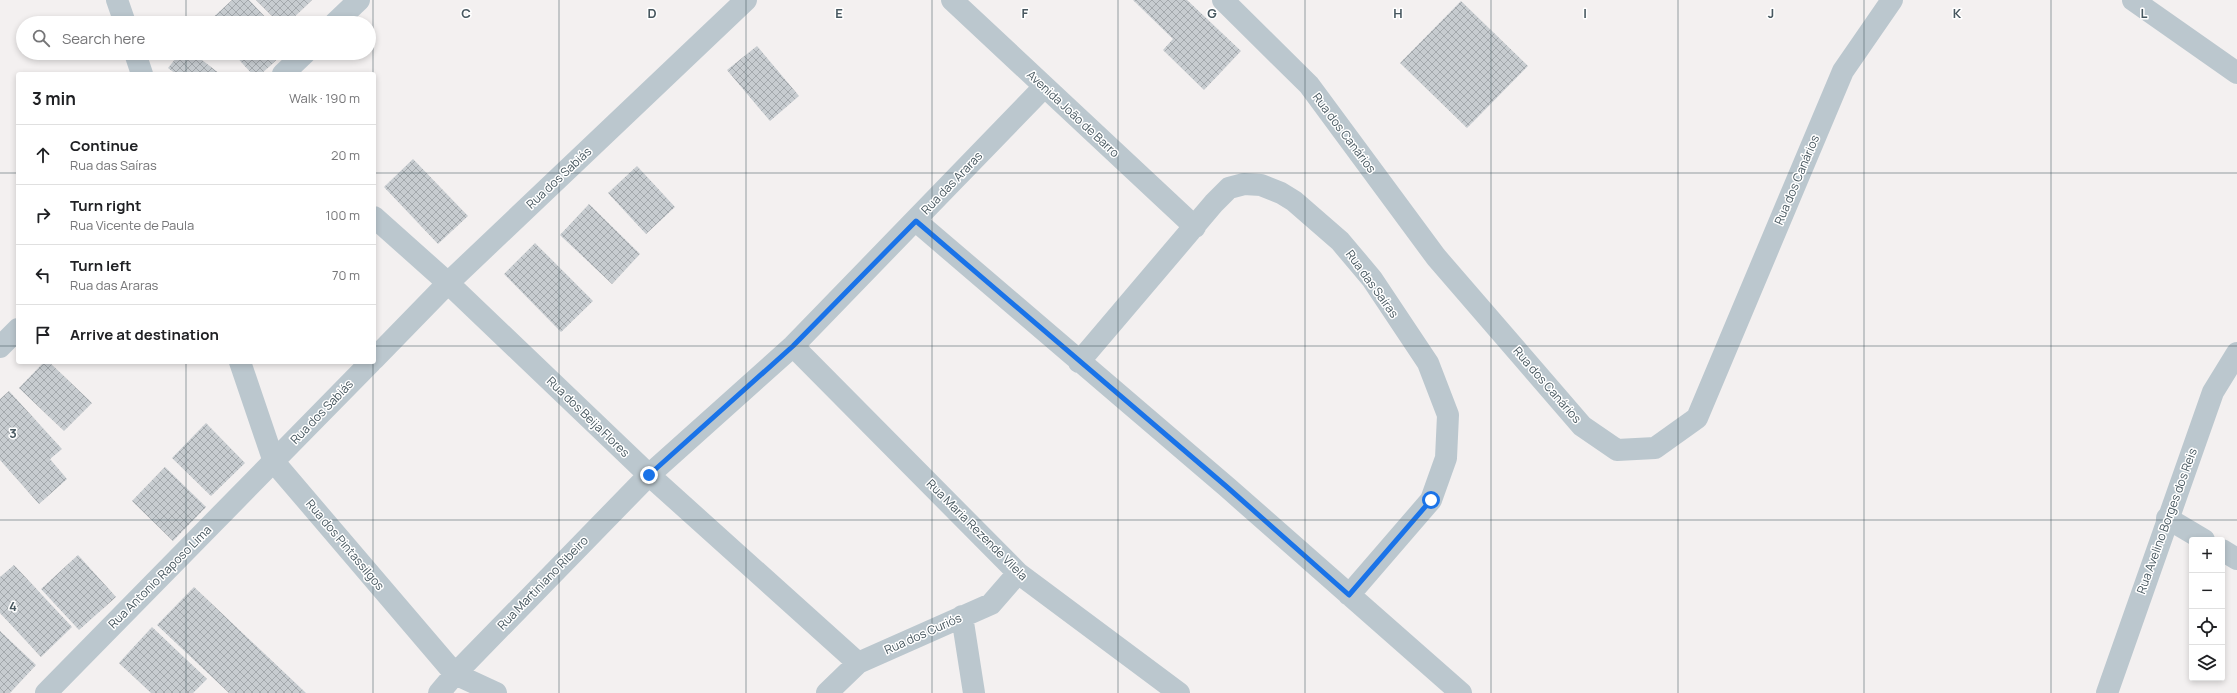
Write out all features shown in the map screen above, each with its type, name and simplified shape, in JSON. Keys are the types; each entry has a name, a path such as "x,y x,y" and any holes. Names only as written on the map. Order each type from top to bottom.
{"street":[{"path":"117,0 123,16"},
{"path":"342,16 359,0"},
{"name":"Rua dos Sabiás","path":"376,357 448,283 746,0"},
{"name":"Avenida João de Barro","path":"952,0 1195,227"},
{"name":"Rua dos Canários","path":"1222,0 1309,86 1436,257 1582,426 1617,450 1655,448 1697,418 1843,71 1892,0"},
{"path":"2133,0 2237,74"},
{"path":"137,60 141,72"},
{"path":"285,72 298,60"},
{"name":"Rua das Araras","path":"649,475 793,346 916,221 1044,87"},
{"name":"Rua das Saíras","path":"1079,362 1230,188 1244,184 1261,185 1281,193 1340,241 1372,279 1428,363 1448,415 1446,458 1431,500 1349,595"},
{"name":"Rua dos Beija Flores","path":"376,219 448,283 649,475 858,663"},
{"path":"916,221 1079,362 1227,487 1461,693"},
{"path":"0,347 16,331"},
{"name":"Rua Maria Rezende Vilela","path":"793,346 1018,573 1179,693"},
{"name":"Rua Avelino Borges dos Reis","path":"2107,693 2167,518 2214,392 2237,352"},
{"name":"Rua dos Pintassilgos","path":"241,364 274,462 455,674 496,693"},
{"name":"Rua dos Sabiás","path":"274,462 369,364"},
{"name":"Rua Antonio Raposo Lima","path":"46,693 274,462"},
{"name":"Rua Martiniano Ribeiro","path":"439,693 455,674 649,475"},
{"path":"2167,518 2199,537"},
{"path":"2225,552 2237,559"},
{"name":"Rua dos Curiós","path":"827,693 858,663 991,604 1018,573"},
{"path":"962,616 974,693"}],"building":[{"path":"232,0 249,0 264,16 215,16"},
{"path":"256,0 312,0 295,16 272,16"},
{"path":"1133,0 1187,0 1241,51 1204,90 1163,50 1173,39"},
{"path":"1461,1 1528,66 1467,128 1400,63"},
{"path":"757,46 799,96 770,121 727,70"},
{"path":"174,60 202,60 217,72 173,72 168,68"},
{"path":"239,60 276,60 263,72 250,72"},
{"path":"413,159 468,216 438,244 384,187"},
{"path":"637,166 675,207 646,234 608,193"},
{"path":"589,204 640,254 612,284 560,235"},
{"path":"535,243 593,301 561,332 504,274"},
{"path":"42,364 51,364 92,403 64,431 19,388"},
{"path":"9,391 62,449 50,459 67,479 39,504 0,460 0,399"},
{"path":"206,423 245,463 211,496 172,458"},
{"path":"165,467 206,507 173,541 132,501"},
{"path":"78,555 116,597 79,630 41,589"},
{"path":"14,565 72,627 41,657 0,613 0,577"},
{"path":"194,587 306,693 229,693 157,625"},
{"path":"152,627 207,679 193,693 151,693 119,663"},
{"path":"0,631 36,665 10,693 0,693"}],"route":[{"path":"649,475 793,346 916,221 1079,362 1227,487 1349,595 1431,500"}]}
